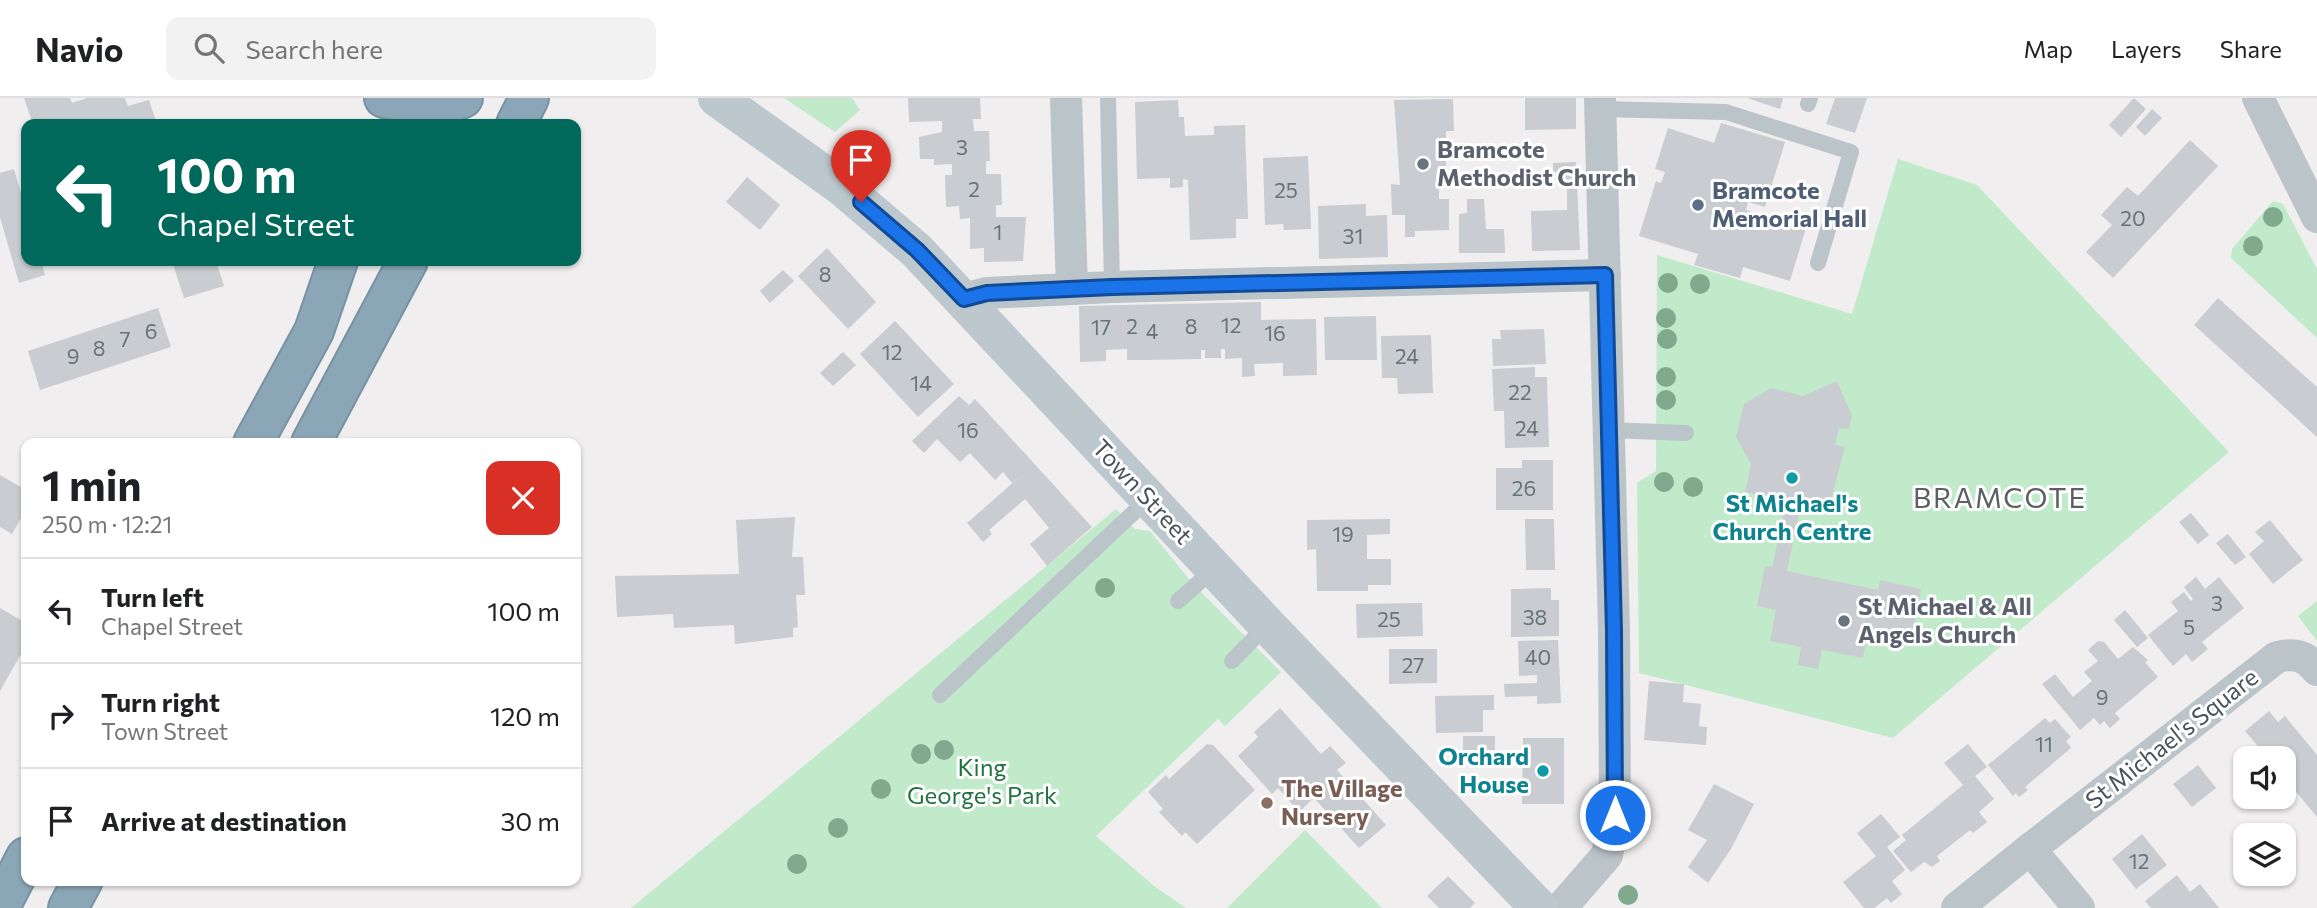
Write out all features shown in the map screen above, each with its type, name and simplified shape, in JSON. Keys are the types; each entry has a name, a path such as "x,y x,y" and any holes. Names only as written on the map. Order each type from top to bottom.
{"highway":[{"path":"380,119 385,98 423,105 451,103 463,98"},
{"path":"518,119 529,98"},
{"path":"256,438 314,331 336,266"},
{"path":"314,438 405,266"},
{"path":"0,906 21,866"},
{"path":"68,908 80,886"}],"street":[{"path":"1066,98 1072,289"},
{"path":"2258,98 2317,217"},
{"name":"Town Street","path":"715,99 842,187 917,250 1214,569 1539,908"},
{"path":"1561,908 1607,855 1615,815 1609,430 1600,104"},
{"path":"964,299 987,293 1112,287 1605,275"},
{"name":"St Michael's Square","path":"1957,908 2277,657 2293,653 2310,661 2317,670"},
{"path":"2030,849 2079,908"}],"lane":[{"path":"1108,98 1112,287"},
{"path":"1600,104 1718,111 1851,152 1818,263"},
{"path":"1609,430 1686,433"},
{"path":"940,695 1149,498"},
{"path":"1178,601 1214,569"},
{"path":"1232,661 1267,625"}],"green space":[{"path":"784,98 852,98 860,110 835,132"},
{"path":"1898,159 1977,185 2229,452 1893,738 1639,673 1637,483 1656,471 1657,255 1852,314"},
{"path":"2273,201 2283,204 2317,269 2317,338 2231,258 2232,249"},
{"name":"King George's Park","path":"1116,509 1135,529 1150,531 1194,585 1281,672 1225,726 1218,719 1096,836 1154,886 1186,908 631,908"},
{"path":"2317,601 2317,641 2298,616"},
{"path":"1305,830 1382,908 1227,908"}],"building":[{"path":"24,98 70,98 72,103 87,98 125,98 128,106 149,100 155,119 31,119"},
{"path":"908,98 980,98 981,119 973,119 974,131 989,131 990,161 986,161 986,174 1001,174 1002,205 996,205 996,217 1026,217 1023,261 984,262 984,248 970,249 970,218 960,219 959,206 946,207 945,175 952,175 952,164 934,165 934,159 920,159 919,137 942,132 942,121 909,122"},
{"path":"1525,98 1576,98 1576,129 1525,130"},
{"path":"1747,98 1783,98 1780,109"},
{"path":"1835,98 1867,98 1855,133 1826,124"},
{"path":"2134,98 2146,109 2121,137 2109,125"},
{"name":"Bramcote Methodist Church","path":"1453,99 1454,131 1446,131 1446,185 1439,185 1439,199 1449,199 1449,230 1415,231 1415,237 1405,237 1405,215 1392,215 1391,184 1400,185 1394,100"},
{"path":"1178,100 1179,117 1184,117 1185,136 1214,135 1214,126 1245,125 1248,219 1236,219 1236,238 1190,240 1188,180 1183,179 1183,187 1170,188 1170,178 1137,179 1135,102"},
{"path":"2152,109 2162,118 2145,136 2136,127"},
{"name":"Bramcote Memorial Hall","path":"1721,123 1785,142 1765,207 1748,202 1746,210 1806,228 1790,281 1743,267 1740,278 1694,265 1698,254 1639,236 1656,181 1661,183 1665,172 1655,169 1668,128 1714,143"},
{"path":"2190,140 2218,166 2113,278 2086,252 2112,225 2101,215 2127,187 2138,196"},
{"path":"1308,156 1311,229 1284,230 1283,224 1265,225 1263,158"},
{"path":"1576,162 1580,250 1532,251 1531,211 1567,210 1567,179 1553,179 1553,163"},
{"path":"14,169 21,193 21,266 42,266 45,275 19,283 0,217 0,173"},
{"path":"747,177 780,205 760,230 726,202"},
{"path":"1467,199 1484,199 1486,229 1504,229 1505,253 1459,253 1459,214 1467,213"},
{"path":"1366,204 1366,216 1387,215 1388,257 1319,259 1318,206"},
{"path":"827,248 876,302 848,329 798,276"},
{"path":"174,266 218,266 224,286 184,298"},
{"path":"783,270 794,281 770,303 760,291"},
{"path":"2218,298 2317,387 2317,437 2194,325"},
{"path":"1261,302 1261,320 1316,319 1317,375 1283,376 1283,363 1254,364 1255,376 1242,377 1242,358 1225,359 1225,349 1221,349 1221,358 1205,358 1205,350 1201,350 1201,359 1142,360 1127,360 1127,349 1106,350 1106,361 1080,362 1079,306"},
{"path":"158,308 171,347 40,390 28,351"},
{"path":"1376,316 1377,360 1325,360 1324,317"},
{"path":"895,321 954,384 918,417 860,354"},
{"path":"1544,329 1546,364 1493,366 1492,339 1501,339 1500,330"},
{"path":"1431,335 1433,393 1398,394 1397,378 1382,378 1381,336"},
{"path":"843,352 856,365 833,386 820,373"},
{"path":"1535,367 1535,377 1547,377 1549,447 1505,448 1504,411 1494,411 1492,369"},
{"path":"1837,381 1852,416 1849,429 1839,428 1835,445 1845,447 1828,511 1801,504 1787,571 1878,590 1880,580 1921,589 1911,641 1868,632 1863,658 1822,650 1818,669 1798,665 1801,647 1770,641 1776,610 1757,606 1765,566 1772,567 1784,513 1766,509 1768,497 1745,492 1751,464 1736,437 1744,404 1771,388 1803,396"},
{"path":"959,396 969,405 975,399 1092,527 1047,566 1030,544 1049,528 1025,499 989,530 992,534 983,542 967,523 1024,473 1012,483 1003,472 995,480 970,453 960,462 937,439 924,453 912,441"},
{"path":"1522,460 1553,460 1553,510 1496,510 1496,468 1522,468"},
{"path":"0,475 21,487 21,518 12,534 0,527"},
{"path":"2191,513 2209,535 2198,544 2179,522"},
{"path":"795,517 792,557 803,557 805,595 796,595 798,627 793,628 793,637 735,644 734,625 674,628 673,614 617,617 615,576 739,574 736,520"},
{"path":"1390,519 1390,534 1367,535 1367,559 1391,559 1391,585 1368,585 1368,591 1317,591 1316,549 1307,550 1307,520"},
{"path":"1525,519 1554,519 1555,570 1526,570"},
{"path":"2270,520 2303,560 2273,584 2249,554 2264,541 2255,532"},
{"path":"2228,534 2246,557 2235,565 2216,543"},
{"path":"2196,577 2205,589 2219,577 2244,608 2202,642 2208,649 2192,662 2186,654 2173,666 2148,635 2178,611 2171,602 2184,592 2191,601 2193,599 2184,587"},
{"path":"1551,588 1551,600 1559,600 1559,636 1511,637 1511,589"},
{"path":"1422,603 1423,636 1357,638 1356,604"},
{"path":"0,608 21,620 21,654 0,691"},
{"path":"2125,610 2148,638 2137,647 2114,620"},
{"path":"1558,640 1561,703 1537,704 1537,696 1505,697 1504,684 1537,683 1537,675 1519,676 1518,641"},
{"path":"2098,641 2104,642 2118,659 2133,647 2148,660 2145,662 2158,677 2115,713 2120,719 2110,728 2104,721 2100,725 2094,718 2080,730 2042,684 2055,674 2073,697 2092,681 2084,672 2098,661 2088,650"},
{"path":"1389,649 1437,649 1437,683 1389,684"},
{"path":"1649,681 1684,684 1683,702 1701,704 1699,726 1707,727 1706,745 1644,740"},
{"path":"1494,695 1494,710 1483,710 1483,732 1436,733 1435,696"},
{"path":"1280,708 1321,754 1330,746 1346,763 1337,770 1386,825 1359,848 1314,798 1299,812 1278,788 1272,794 1238,756 1258,737 1254,732"},
{"path":"2269,711 2278,722 2285,716 2317,755 2317,817 2296,792 2296,746 2258,746 2245,731"},
{"path":"2045,718 2050,723 2055,719 2071,737 2066,741 2071,748 2025,787 2028,790 2019,797 2016,793 2013,796 1988,765"},
{"path":"1463,736 1495,736 1495,750 1463,750"},
{"name":"Orchard House","path":"1523,738 1564,738 1564,804 1522,804"},
{"path":"1207,744 1213,745 1255,790 1197,844 1185,832 1182,836 1159,812 1163,809 1148,792 1166,775 1169,779"},
{"path":"1968,744 1987,767 1975,776 1994,799 1979,812 1987,822 1973,833 1970,830 1937,856 1940,861 1932,867 1924,862 1911,872 1893,851 1906,840 1902,835 1963,785 1944,763"},
{"path":"2198,765 2216,788 2192,807 2173,784"},
{"path":"1714,784 1754,804 1731,849 1708,883 1688,867 1707,840 1688,830"},
{"path":"1881,814 1900,837 1887,847 1905,870 1892,881 1902,894 1891,903 1887,898 1874,908 1864,908 1843,882 1876,856 1857,833"},
{"path":"2142,834 2167,865 2136,889 2112,859"},
{"path":"2177,875 2190,892 2200,884 2219,908 2151,908 2145,901"},
{"path":"1448,876 1475,903 1470,908 1439,908 1427,896"}],"place":[{"name":"Bramcote Methodist Church","path":"1423,164"},
{"name":"Bramcote Memorial Hall","path":"1698,205"},
{"name":"St Michael's Church Centre","path":"1792,478"},
{"name":"St Michael & All Angels Church","path":"1844,621"},
{"name":"Orchard House","path":"1543,771"},
{"name":"The Village Nursery","path":"1267,803"}],"district":[{"name":"BRAMCOTE","path":"2000,498"}],"route":[{"path":"861,202 917,250 964,299 987,293 1112,287 1605,275 1614,631 1615,815"}]}
